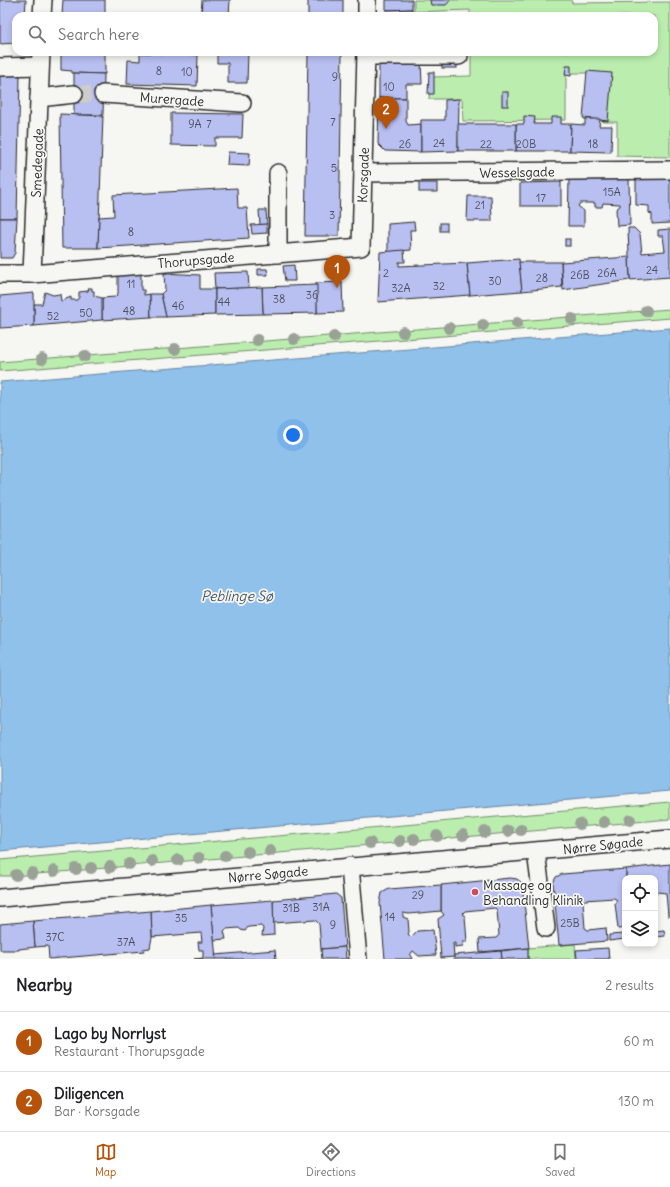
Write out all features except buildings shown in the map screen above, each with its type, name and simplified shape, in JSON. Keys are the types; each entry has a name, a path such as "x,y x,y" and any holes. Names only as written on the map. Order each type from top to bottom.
{"street":[{"path":"42,12 43,0"},
{"path":"367,0 367,12"},
{"name":"Korsgade","path":"361,247 366,56"},
{"path":"0,66 41,59"},
{"name":"Smedegade","path":"32,274 41,59"},
{"path":"39,98 74,94"},
{"name":"Murergade","path":"103,94 242,103"},
{"name":"Wesselsgade","path":"363,173 670,170"},
{"path":"278,173 278,254"},
{"name":"Thorupsgade","path":"0,274 32,274 361,247"},
{"name":"Nørre Søgade","path":"0,898 670,839"},
{"path":"536,852 546,928"},
{"path":"350,866 358,959"}],"green space":[{"path":"414,0 571,0 572,3 670,2 670,157 617,156 617,122 603,122 602,73 566,73 566,120 463,121 462,99 429,99 431,77 471,76 471,56 658,56 658,12 470,12 470,10 414,12"},
{"path":"670,309 670,318 0,371 0,362"},
{"path":"670,802 670,819 0,876 0,860"},
{"path":"575,944 576,959 528,959 528,948"}],"water":[{"name":"Peblinge Sø","path":"670,328 670,791 0,851 0,382"}],"tunnel":[{"path":"74,94 103,94"}],"place":[{"name":"Diligencen","path":"386,129"},
{"name":"Lago by Norrlyst","path":"337,288"},
{"name":"Massage og Behandling Klinik","path":"475,892"}]}
